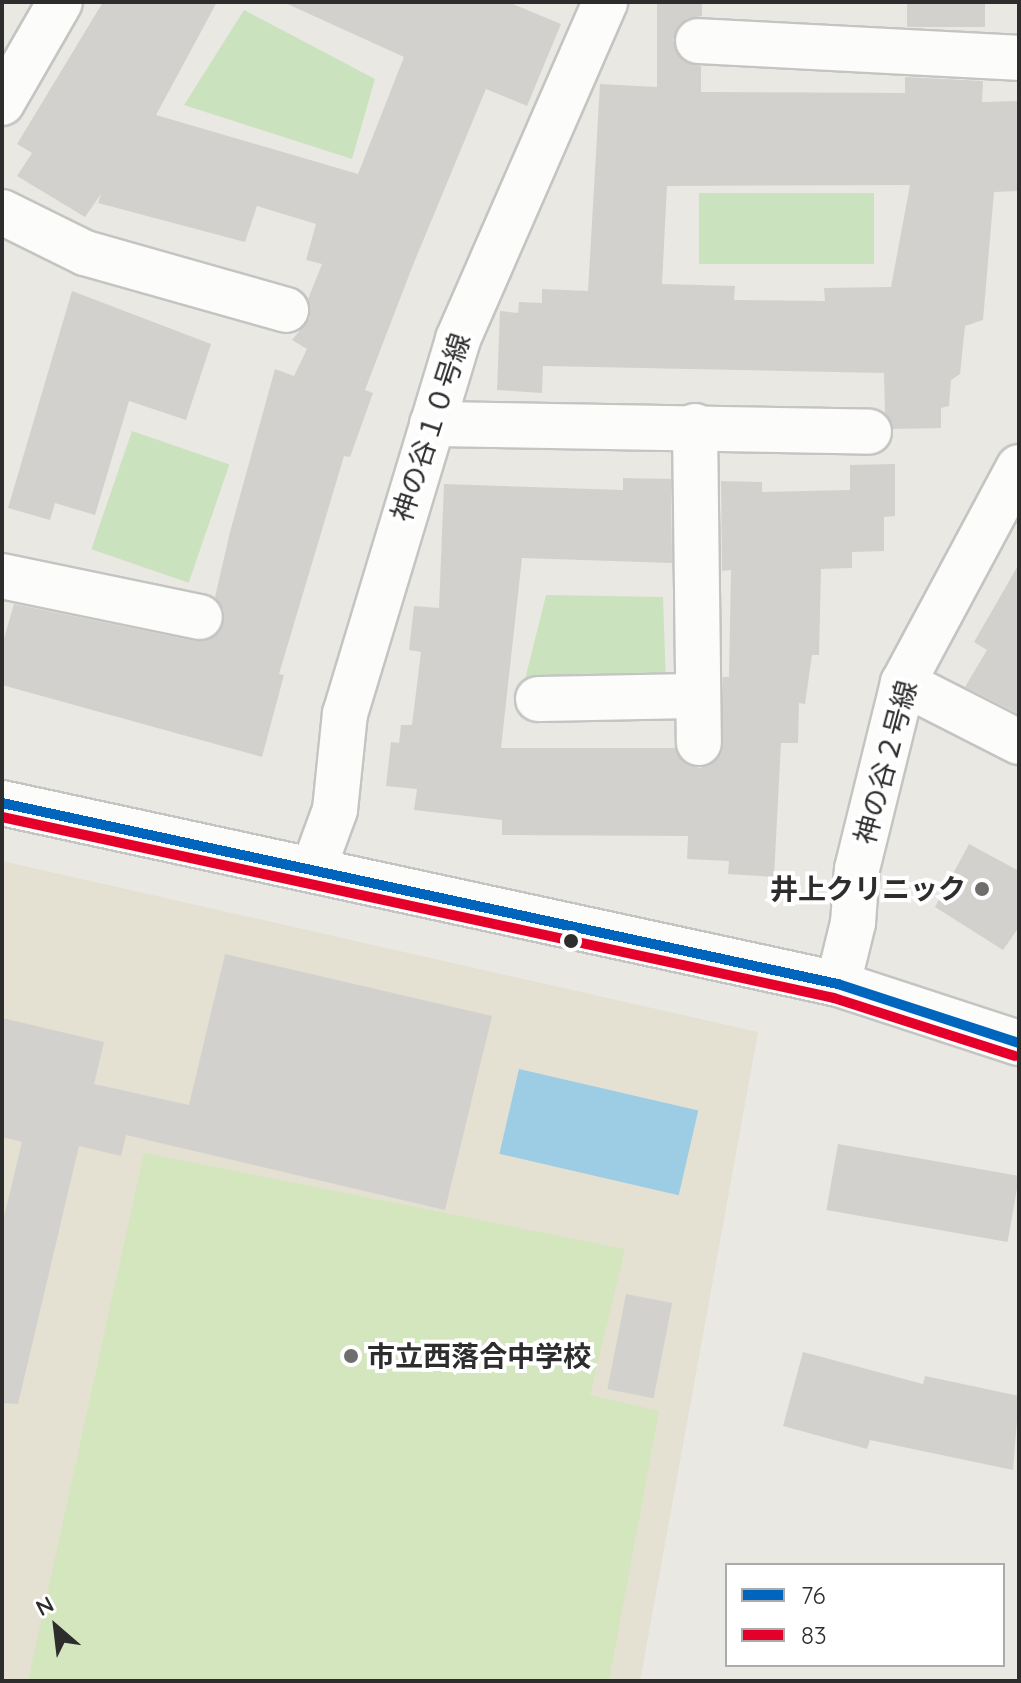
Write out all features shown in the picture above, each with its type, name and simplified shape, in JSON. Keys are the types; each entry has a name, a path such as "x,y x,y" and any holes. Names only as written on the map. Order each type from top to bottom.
{"street":[{"path":"2,103 60,2"},
{"name":"神の谷１０号線","path":"313,870 335,810 345,714 458,339 603,2"},
{"path":"698,41 1019,58"},
{"path":"2,212 85,253 286,310"},
{"path":"432,424 695,426 869,432"},
{"path":"695,426 695,696 699,743"},
{"name":"神の谷２号線","path":"838,984 853,923 857,869 903,683 1019,467"},
{"path":"2,576 200,617"},
{"path":"903,683 1019,742"},
{"path":"538,699 695,696"},
{"path":"2,803 838,984 1019,1043"}],"shaded area":[{"name":"市立西落合中学校","path":"2,861 758,1032 640,1681 2,1681"}],"green space":[{"path":"244,10 375,79 352,159 184,105"},
{"path":"699,193 874,193 874,264 699,264"},
{"path":"132,431 229,465 189,583 91,549"},
{"path":"546,595 663,597 666,683 524,683"},
{"path":"144,1153 625,1249 590,1395 659,1411 609,1681 28,1681"}],"water":[{"path":"519,1069 698,1110 679,1195 499,1154"}],"building":[{"path":"103,2 217,2 156,115 358,174 404,57 283,2 508,2 561,24 527,106 486,89 413,265 365,390 373,393 350,457 344,456 279,674 284,675 262,757 2,685 2,645 14,604 195,641 219,633 224,610 215,597 275,369 294,376 307,349 292,340 310,318 308,299 322,264 306,260 316,224 257,206 245,242 98,203 101,194 85,217 17,176 32,153 17,144"},
{"path":"657,2 702,2 702,16 686,19 673,40 684,61 701,66 701,92 905,93 905,77 983,81 982,102 1019,101 1019,191 994,192 983,320 965,326 960,374 951,380 949,406 941,408 941,428 893,429 885,413 884,373 543,366 542,393 497,390 500,311 518,313 519,302 542,303 542,289 588,291 600,84 657,87","holes":["910,185 891,287 824,288 825,301 734,300 735,286 662,284 667,186"]},
{"path":"907,2 985,2 985,27 907,27"},
{"path":"72,291 211,344 186,420 129,401 95,515 55,503 50,520 8,508"},
{"path":"895,464 895,516 884,517 884,551 852,552 852,568 821,569 819,655 812,655 805,704 799,703 798,743 781,743 774,877 728,874 729,861 687,859 688,836 502,835 502,820 414,810 417,789 386,786 391,742 399,743 401,725 412,725 421,652 409,650 414,606 439,608 444,484 623,490 623,478 671,479 672,563 522,558 501,748 675,748 686,764 700,768 721,754 723,677 729,677 731,570 722,571 721,481 762,482 762,492 850,490 850,465"},
{"path":"1019,564 1019,714 965,687 987,650 974,642"},
{"name":"井上クリニック","path":"969,844 1019,871 1019,927 1003,950 935,907"},
{"path":"225,954 492,1016 445,1210 126,1135 121,1156 79,1146 18,1404 2,1403 2,1225 22,1142 2,1137 2,1018 104,1042 94,1084 189,1105"},
{"path":"838,1144 1019,1176 1008,1242 826,1210"},
{"path":"626,1294 672,1303 654,1398 607,1389"},
{"path":"803,1352 923,1384 925,1376 1019,1396 1013,1470 870,1440 867,1449 783,1426"}],"transit line":[{"name":"76","path":"2,803 838,984 1019,1043"},
{"name":"83","path":"2,817 834,998 1015,1056"}],"place":[{"name":"井上クリニック","path":"982,889"},
{"name":"市立西落合中学校","path":"351,1356"}]}
